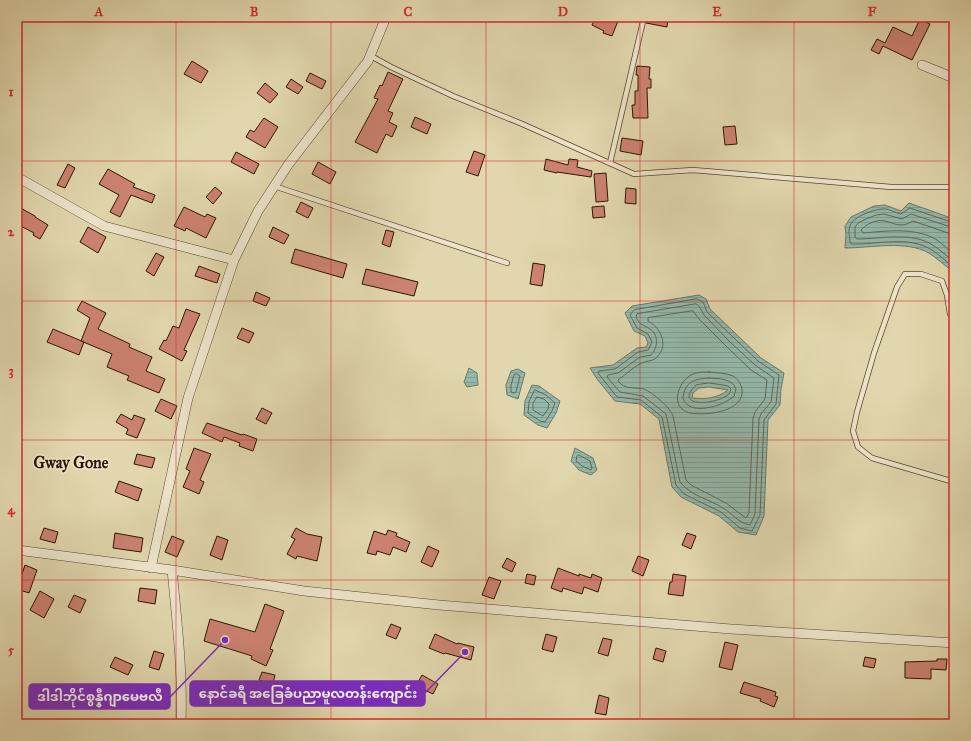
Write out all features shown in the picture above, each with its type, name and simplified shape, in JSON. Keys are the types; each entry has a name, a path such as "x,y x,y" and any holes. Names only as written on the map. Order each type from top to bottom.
{"street":[{"path":"151,568 188,398 234,260 258,211 288,165 368,61 386,17"},
{"path":"922,65 954,78"},
{"path":"17,177 104,226 234,260"},
{"path":"17,550 172,570 304,591 439,605 731,628 954,643"},
{"path":"172,570 179,638 182,705 181,724"}],"lane":[{"path":"610,163 644,17"},
{"path":"371,56 453,96 526,126 634,174 693,170 891,187 954,187"},
{"path":"274,186 507,263"},
{"path":"954,319 950,314 947,295 942,281 921,274 905,274 897,287 874,353 853,431 858,447 872,458 954,482"}],"water":[{"path":"909,203 954,219 954,272 929,253 920,249 899,246 845,248 845,226 851,217 874,206 885,205 901,211"},
{"path":"699,295 706,299 710,309 761,358 784,373 780,405 768,420 764,516 756,535 738,532 719,516 681,497 672,487 659,419 640,404 615,401 590,368 613,365 637,348 646,347 648,343 645,336 634,331 625,313 632,306","holes":["709,387 728,390 711,398 692,398 693,393 699,388"]},
{"path":"469,368 477,373 478,385 467,387 464,382"},
{"path":"518,369 525,373 518,399 507,395 506,385 511,371"},
{"path":"532,385 539,386 560,401 556,413 547,428 538,425 524,415 525,401"},
{"path":"575,448 593,458 597,470 591,475 579,470 571,461"}],"building":[{"path":"596,17 607,17 618,21 612,36 603,33 604,31 592,25"},
{"path":"648,17 668,18 667,27 646,23"},
{"path":"920,19 930,24 912,60 883,46 879,54 871,50 877,39 885,43 893,27 912,36"},
{"path":"192,61 208,71 201,83 184,74"},
{"path":"637,66 650,67 649,79 651,79 651,88 647,88 648,118 633,118 632,105 635,105 635,91 638,91 638,75 636,75"},
{"path":"388,72 403,79 388,111 393,113 389,122 397,126 392,137 386,134 377,153 355,142 378,99 374,98 380,85 382,86"},
{"path":"310,73 326,81 322,89 306,81"},
{"path":"291,79 303,87 298,94 286,87"},
{"path":"265,83 278,94 270,103 257,93"},
{"path":"415,117 431,124 427,134 411,127"},
{"path":"264,118 278,127 265,148 246,137 250,130 254,132"},
{"path":"735,126 737,144 725,145 723,127"},
{"path":"622,138 643,141 641,155 620,151"},
{"path":"474,151 485,155 478,176 466,172"},
{"path":"236,152 259,164 254,174 231,162"},
{"path":"546,159 568,165 569,159 578,160 577,167 592,171 591,177 544,170"},
{"path":"318,162 336,172 330,184 312,174"},
{"path":"68,164 75,168 65,188 57,185"},
{"path":"108,169 135,184 133,187 155,195 152,203 131,195 120,217 110,212 119,195 99,184"},
{"path":"606,173 608,201 596,202 594,174"},
{"path":"215,187 222,193 213,204 206,197"},
{"path":"626,188 636,189 636,204 625,203"},
{"path":"301,202 313,208 308,218 296,212"},
{"path":"17,206 48,225 40,239 33,235 34,233 17,224"},
{"path":"604,206 605,217 593,218 592,207"},
{"path":"184,207 205,217 207,214 216,218 206,238 186,228 185,231 174,226"},
{"path":"88,227 106,237 98,253 80,242"},
{"path":"273,227 289,235 284,244 269,237"},
{"path":"386,230 394,232 390,247 382,244"},
{"path":"295,249 347,264 343,278 291,263"},
{"path":"156,253 164,257 154,276 146,271"},
{"path":"533,263 545,265 542,286 530,284"},
{"path":"199,266 220,274 217,283 195,276"},
{"path":"366,269 418,282 414,296 362,284"},
{"path":"256,292 270,298 266,306 253,301"},
{"path":"82,301 106,313 98,329 130,344 129,347 152,357 146,371 165,379 159,393 127,380 129,376 107,367 112,354 81,341 90,318 77,310"},
{"path":"186,309 200,314 184,350 187,351 182,361 159,349 164,340 166,341 173,326 179,328"},
{"path":"242,328 254,333 249,343 237,338"},
{"path":"53,329 84,342 79,355 47,342"},
{"path":"161,399 177,406 171,419 155,411"},
{"path":"262,408 272,413 266,424 256,419"},
{"path":"121,414 132,420 134,415 145,419 137,438 126,434 128,429 116,422"},
{"path":"207,423 257,439 253,451 239,446 240,443 224,437 222,442 202,433"},
{"path":"194,448 211,454 200,480 204,482 199,494 183,487 190,471 186,469"},
{"path":"137,454 155,458 152,468 134,464"},
{"path":"119,481 142,489 138,501 115,492"},
{"path":"44,528 58,532 55,543 40,539"},
{"path":"296,528 307,534 322,537 317,561 297,556 296,559 287,554 295,539 291,537"},
{"path":"388,530 397,533 396,536 410,542 406,552 393,547 390,555 377,551 376,555 367,553 374,531 386,535"},
{"path":"115,533 143,538 141,552 113,548"},
{"path":"687,533 696,536 691,549 682,545"},
{"path":"172,536 184,541 177,557 165,552"},
{"path":"217,536 228,540 222,560 210,555"},
{"path":"428,546 439,551 432,567 421,562"},
{"path":"638,556 649,560 643,576 632,571"},
{"path":"507,558 516,563 512,572 502,567"},
{"path":"25,565 37,570 29,593 17,589"},
{"path":"558,568 579,576 579,574 591,578 592,574 602,578 598,592 584,587 582,594 563,588 562,592 551,588"},
{"path":"527,574 536,576 534,585 525,583"},
{"path":"673,574 686,576 683,596 668,594"},
{"path":"489,577 501,581 494,599 482,595"},
{"path":"140,588 157,590 155,604 138,601"},
{"path":"40,591 54,599 44,618 30,610"},
{"path":"74,595 86,600 80,613 68,607"},
{"path":"265,604 284,611 270,649 273,650 266,666 251,659 252,656 204,641 210,619 255,632"},
{"path":"391,624 401,628 396,639 386,635"},
{"path":"435,634 457,644 474,647 471,660 444,654 429,648"},
{"path":"546,634 557,637 553,652 542,649"},
{"path":"603,638 612,640 608,656 598,653"},
{"path":"725,642 738,645 732,670 719,667"},
{"path":"656,648 666,651 663,662 653,659"},
{"path":"154,651 164,654 159,670 149,667"},
{"path":"115,657 133,665 128,675 110,667"},
{"path":"865,657 876,659 874,668 863,666"},
{"path":"937,659 947,659 946,670 931,669 931,679 905,678 905,662 937,661"},
{"path":"262,672 275,675 273,684 259,680"},
{"path":"422,675 438,684 433,694 416,686"},
{"path":"744,682 776,692 775,696 778,697 774,707 760,701 761,699 740,693"},
{"path":"599,695 609,698 606,715 595,713"}],"place":[{"name":"ဒါဒါဘိုင်စွန္နီဂျာမေဗလီ","path":"225,640"},
{"name":"နောင်ခရီ အခြေခံပညာမူလတန်းကျောင်း","path":"465,652"}],"district":[{"name":"Gway Gone","path":"71,462"}]}
